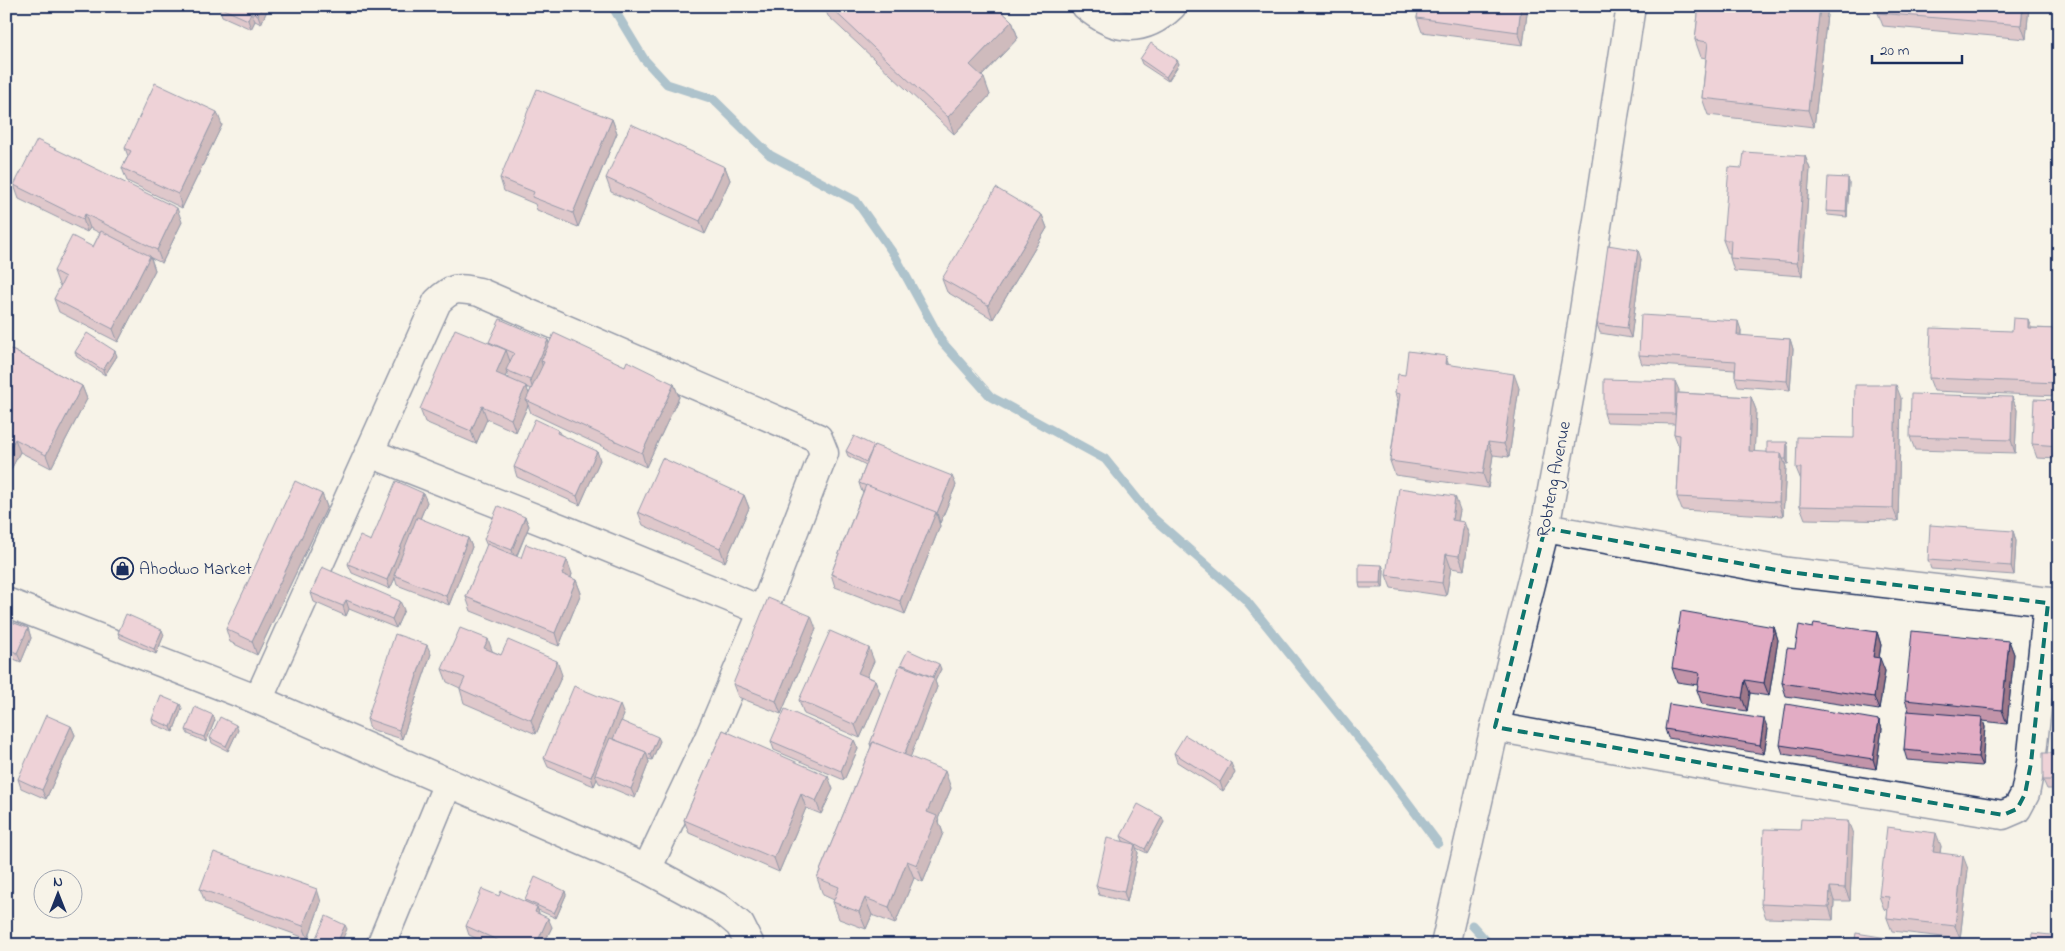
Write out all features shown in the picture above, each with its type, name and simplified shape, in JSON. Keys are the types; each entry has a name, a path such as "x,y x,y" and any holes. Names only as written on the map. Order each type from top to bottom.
{"street":[{"path":"1086,6 1100,18 1122,26 1144,25 1164,14 1172,6"},
{"name":"Robteng Avenue","path":"1445,945 1495,727 1545,528 1578,350 1631,6"},
{"path":"258,700 437,302 448,291 458,288 479,292 818,438 824,453 763,611 709,738 648,869"},
{"path":"370,453 561,528 763,611"},
{"path":"1495,727 2003,815 2017,809 2025,794 2053,603 1788,572 1545,528"},
{"path":"6,602 258,700 448,784 648,869 721,909 740,925 750,945"},
{"path":"380,945 448,784"}],"highlighted area":[{"path":"1545,528 1788,572 2048,603 2031,763 2025,794 2017,809 2003,815 1495,727"}],"building":[{"path":"220,6 262,6 258,15 251,12 248,20"},
{"path":"829,6 996,6 1012,21 970,65 984,78 948,117"},
{"path":"1419,6 1521,6 1518,32 1417,18"},
{"path":"1699,6 1820,6 1808,110 1702,98 1708,42 1695,40"},
{"path":"1879,6 2023,6 2021,25 1878,13"},
{"path":"1151,43 1177,60 1166,77 1140,59"},
{"path":"155,83 217,112 178,194 122,168 131,151 125,148"},
{"path":"537,89 612,119 573,213 532,197 534,192 500,178"},
{"path":"631,124 725,167 700,221 606,178"},
{"path":"37,140 177,208 157,250 85,214 83,219 14,185"},
{"path":"1744,152 1805,156 1797,263 1730,258 1731,240 1723,240 1729,167 1742,168"},
{"path":"1828,177 1848,178 1846,212 1826,211"},
{"path":"996,188 1042,215 988,305 942,279"},
{"path":"101,231 150,256 113,329 54,299 65,277 54,271 72,236 93,247"},
{"path":"1608,245 1638,250 1627,328 1597,324"},
{"path":"1641,315 1738,321 1737,335 1790,339 1787,381 1735,377 1736,361 1639,355"},
{"path":"2013,318 2028,319 2028,328 2059,329 2059,383 1929,378 1931,328 2012,331"},
{"path":"500,319 548,340 530,380 506,370 514,353 489,342"},
{"path":"455,329 506,350 496,373 526,386 511,419 482,406 471,431 420,409"},
{"path":"87,333 115,351 103,370 75,352"},
{"path":"554,333 625,366 627,361 674,384 642,453 526,400 544,362 541,361"},
{"path":"6,347 82,386 46,455 15,439 6,455"},
{"path":"1408,351 1446,356 1445,364 1514,374 1504,444 1488,442 1483,474 1390,461 1400,394 1395,393 1398,374 1405,375"},
{"path":"1604,379 1675,381 1675,414 1604,413"},
{"path":"1855,385 1896,385 1893,508 1800,506 1801,468 1796,468 1797,437 1854,438"},
{"path":"1677,393 1751,397 1749,451 1781,453 1779,502 1677,497 1680,435 1674,434"},
{"path":"1911,394 2012,397 2011,440 1910,437"},
{"path":"2034,399 2059,400 2059,446 2032,444"},
{"path":"535,419 558,430 557,433 597,451 577,496 514,467"},
{"path":"854,436 874,446 866,462 846,451"},
{"path":"1767,442 1787,442 1786,459 1783,459 1781,453 1767,453"},
{"path":"874,445 952,476 937,513 859,483"},
{"path":"662,458 744,495 720,548 638,512"},
{"path":"295,481 322,494 252,641 226,629"},
{"path":"396,481 423,493 387,580 348,564 360,536 371,541"},
{"path":"866,485 936,512 900,601 831,574"},
{"path":"1399,488 1455,496 1452,520 1464,522 1459,556 1446,554 1442,583 1386,575"},
{"path":"498,506 525,517 512,550 484,539"},
{"path":"417,517 468,538 446,596 394,575"},
{"path":"1930,525 2013,531 2011,566 1928,560"},
{"path":"487,544 521,558 526,544 567,560 562,574 576,580 555,633 466,597"},
{"path":"1359,564 1382,565 1381,583 1359,583"},
{"path":"322,567 400,601 392,619 346,600 343,606 311,593"},
{"path":"768,598 811,616 776,701 733,684"},
{"path":"1681,611 1774,627 1764,683 1745,680 1742,698 1697,690 1700,673 1672,668"},
{"path":"126,614 162,630 154,649 118,633"},
{"path":"6,620 28,628 17,653 6,648"},
{"path":"1814,623 1877,632 1873,657 1880,658 1874,697 1782,683 1787,648 1795,649 1799,625 1813,628"},
{"path":"460,628 488,639 484,648 501,655 508,640 557,661 531,720 460,689 465,678 442,669"},
{"path":"830,631 869,648 858,673 875,680 855,725 799,700"},
{"path":"1912,631 2009,641 2002,710 1905,700"},
{"path":"395,634 427,645 399,730 367,719"},
{"path":"908,650 939,664 933,677 901,664"},
{"path":"900,665 934,678 904,755 873,742 870,744"},
{"path":"574,686 620,705 591,777 544,758"},
{"path":"161,696 180,704 171,727 152,719"},
{"path":"1669,704 1764,719 1760,745 1665,729"},
{"path":"1786,704 1879,720 1873,759 1780,745"},
{"path":"195,707 213,715 204,737 186,730"},
{"path":"785,709 854,740 841,771 771,741"},
{"path":"1907,711 1982,717 1978,757 1904,750"},
{"path":"46,715 71,726 42,790 18,779"},
{"path":"220,717 236,725 226,746 210,738"},
{"path":"621,721 658,737 650,755 613,739"},
{"path":"723,730 828,776 816,801 801,794 774,858 684,820"},
{"path":"1185,735 1231,763 1220,782 1174,753"},
{"path":"610,738 646,752 631,789 595,774"},
{"path":"873,742 945,771 927,812 937,816 917,865 907,861 889,907 865,898 859,912 833,902 839,887 817,878"},
{"path":"2043,753 2059,753 2059,780 2043,780"},
{"path":"1138,804 1162,817 1145,849 1121,836"},
{"path":"1801,819 1848,821 1845,888 1830,887 1829,907 1761,904 1764,829 1800,830"},
{"path":"1887,827 1936,833 1933,852 1963,856 1955,926 1887,918 1889,897 1879,896"},
{"path":"1107,838 1135,844 1124,892 1096,886"},
{"path":"214,852 317,889 303,926 200,889"},
{"path":"535,877 565,891 554,913 525,900"},
{"path":"482,889 499,896 501,891 537,907 535,912 548,918 536,945 508,945 466,926"},
{"path":"326,916 345,925 336,945 322,945 314,942"},
{"path":"1856,933 1931,945 1854,945"},
{"path":"2032,933 2059,936 2059,945 2031,945"}],"waterway":[{"path":"612,6 644,59 667,84 713,99 770,155 856,201 895,256 942,342 991,397 1105,459 1152,517 1245,599 1379,764 1438,843"},
{"path":"1472,925 1490,945"}],"place":[{"name":"Ahodwo Market","path":"123,568"}]}
